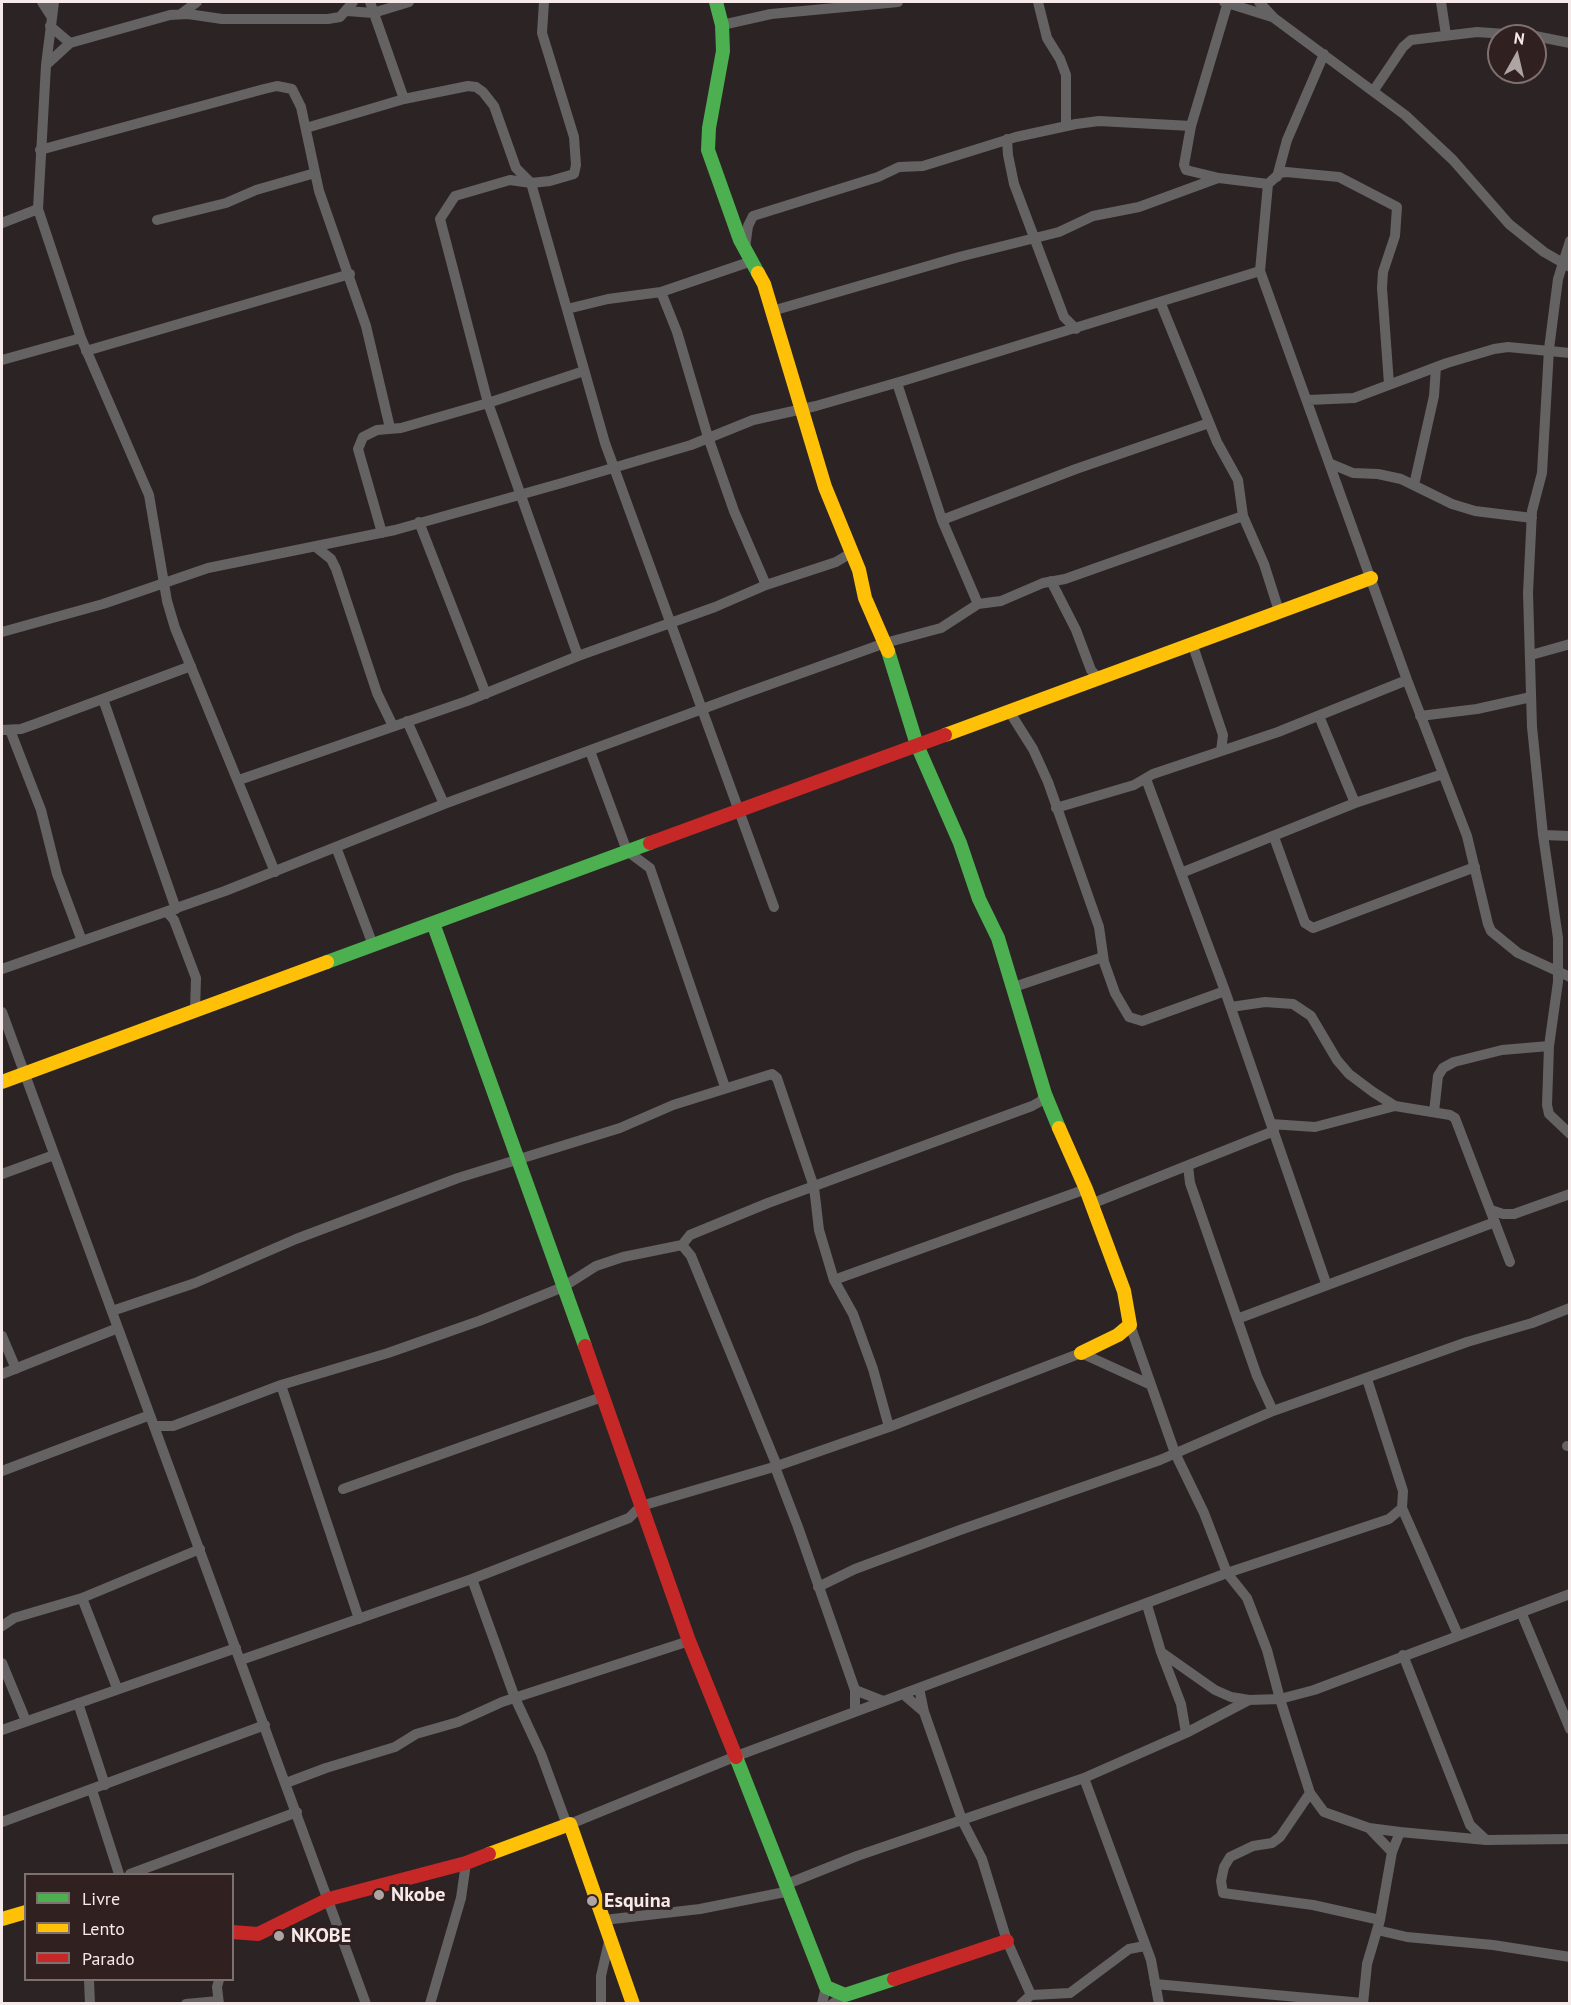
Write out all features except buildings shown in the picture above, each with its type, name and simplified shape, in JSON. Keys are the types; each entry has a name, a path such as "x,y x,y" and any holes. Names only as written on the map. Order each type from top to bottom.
{"street":[{"path":"42,2 50,21 70,43"},
{"path":"54,2 46,65 38,209 86,351 149,495 164,583 175,628 275,872"},
{"path":"46,65 70,43 181,14 199,2 204,16"},
{"path":"370,2 404,99"},
{"path":"181,14 328,19 340,17 350,6 373,13 409,2"},
{"path":"544,2 542,33 574,137 576,165 574,174 550,181 531,183 510,180 455,196 440,219 488,404 518,494 578,656"},
{"path":"716,2 722,25 723,51 708,143 712,165 745,248 764,284 825,487 859,570 865,598 885,643 917,745 960,843 979,899 998,938 1045,1094 1086,1189 1124,1291 1130,1325 1149,1384 1175,1453 1204,1512 1227,1573 1246,1598 1267,1650 1310,1793 1324,1812 1369,1828 1486,1840 1569,1839"},
{"path":"771,14 774,2"},
{"path":"722,25 771,14 898,2"},
{"path":"1038,2 1047,38 1060,59 1066,75 1066,126"},
{"path":"1274,18 1226,2 1191,126 1184,165 1186,170 1219,178 1268,184 1280,173 1286,172 1339,177 1397,207 1395,236 1383,272 1382,288 1389,384"},
{"path":"1259,2 1274,18 1374,90 1432,139 1509,224 1565,265"},
{"path":"1440,2 1446,34"},
{"path":"1374,90 1403,46 1411,40 1446,34 1487,32"},
{"path":"1547,38 1569,42"},
{"path":"1277,177 1287,140 1324,54"},
{"path":"40,150 142,120 277,86 292,89 297,94 315,172 366,326 390,428"},
{"path":"306,128 404,99 468,86 483,92 494,106 516,168 531,183 567,309 577,336 584,371 605,443 774,907"},
{"path":"728,207 739,214 753,216 878,177 899,167 923,166 1007,139 1066,126 1099,122 1191,126"},
{"path":"1007,139 1014,184 1064,317 1076,329"},
{"path":"157,220 226,203 256,190 315,172"},
{"path":"772,311 856,285 885,280 959,257 1068,229 1093,216 1139,207 1219,178"},
{"path":"1268,184 1260,271 1420,716 1467,836 1491,931 1518,953 1569,977"},
{"path":"2,223 38,209"},
{"path":"745,248 749,222 753,216"},
{"path":"1569,241 1549,349 1542,473 1532,518 1528,593 1531,697 1543,835 1558,938 1558,972 1546,1086 1549,1114 1569,1134"},
{"path":"567,309 608,299 661,292 752,261"},
{"path":"2,632 103,604 208,568 382,533 691,445 753,420 801,410 897,383 1161,304 1260,271"},
{"path":"86,351 350,274"},
{"path":"661,292 677,332 708,437 735,511 766,585"},
{"path":"1161,304 1209,423 1238,480 1243,516 1264,564 1279,611"},
{"path":"1059,334 1064,317"},
{"path":"2,360 81,338"},
{"path":"1308,400 1354,398 1436,367 1508,347 1569,352"},
{"path":"1414,485 1434,396 1436,367"},
{"path":"382,533 358,449 359,443 369,434 390,428 401,428 488,404 584,371"},
{"path":"897,383 942,520 978,604"},
{"path":"942,520 1076,469 1209,423"},
{"path":"1329,463 1353,473 1378,474 1414,485 1475,511 1532,518"},
{"path":"1339,492 1353,473"},
{"path":"2,969 275,872 444,804 885,643 941,628 978,604 1001,601 1051,581 1065,579 1243,516"},
{"path":"419,522 486,694"},
{"path":"331,559 336,543"},
{"path":"316,547 331,559 346,593 377,693 393,726"},
{"path":"239,780 486,694 578,656 671,623 766,585 836,562 852,554"},
{"path":"2,1082 740,811 1009,711 1092,677 1371,578"},
{"path":"1051,581 1076,630 1092,677"},
{"path":"1192,643 1223,735 1221,751"},
{"path":"1531,655 1569,644"},
{"path":"82,941 57,874 41,810 6,730 30,726 191,666"},
{"path":"1056,808 1134,785 1319,716 1407,680"},
{"path":"1420,716 1477,709 1531,697"},
{"path":"103,699 174,920 196,978 195,1011"},
{"path":"1009,711 1039,761 1099,927 1103,957 1115,993 1129,1017 1135,1021 1184,1008 1226,991"},
{"path":"1319,716 1355,803"},
{"path":"407,721 444,804"},
{"path":"1223,735 1237,745"},
{"path":"590,751 627,851 650,868 725,1087"},
{"path":"1181,873 1355,803 1443,774"},
{"path":"1146,779 1226,991 1326,1283"},
{"path":"1543,835 1569,836"},
{"path":"1274,837 1305,923 1313,928 1475,867"},
{"path":"336,847 373,945"},
{"path":"433,923 485,1063 688,1641 734,1757 742,1771 826,1987 822,2004"},
{"path":"1014,987 1103,957"},
{"path":"1231,1007 1286,1001 1301,1008 1311,1016 1337,1060 1349,1074 1395,1106"},
{"path":"2,1012 366,2004"},
{"path":"1434,1112 1438,1076 1443,1068 1454,1062 1502,1050 1549,1046"},
{"path":"112,1311 195,1283 348,1219 518,1159 620,1128 673,1105 766,1073 777,1078 814,1187 819,1230 834,1280 853,1314 873,1369 889,1427"},
{"path":"2,1471 152,1421 173,1426 281,1385 428,1339 563,1287 596,1266 623,1257 682,1245 690,1235 768,1203 1032,1106 1041,1101 1045,1094"},
{"path":"1091,1204 1188,1166 1272,1128 1315,1127 1395,1106 1450,1115 1460,1126 1510,1262"},
{"path":"2,1174 54,1155"},
{"path":"1188,1166 1190,1183 1257,1376 1273,1411"},
{"path":"834,1280 1086,1189"},
{"path":"1491,1210 1503,1214 1514,1214 1569,1194"},
{"path":"1238,1319 1326,1283 1495,1222"},
{"path":"691,1256 694,1242 702,1231"},
{"path":"682,1245 691,1256 776,1467 855,1690 855,1712"},
{"path":"818,1587 882,1559 1175,1453 1273,1411 1367,1379 1467,1341 1532,1323 1569,1308"},
{"path":"241,1660 472,1579 629,1518 641,1506 776,1467 889,1427 1081,1353 1118,1335 1130,1325"},
{"path":"2,1374 118,1328"},
{"path":"2,1336 16,1369"},
{"path":"1081,1353 1149,1384"},
{"path":"1367,1379 1403,1491 1402,1508 1458,1635"},
{"path":"281,1385 359,1618"},
{"path":"343,1489 602,1396"},
{"path":"161,1445 173,1426"},
{"path":"234,1932 258,1934 329,1899 466,1863 883,1701 1147,1605 1227,1573 1389,1519 1402,1508"},
{"path":"2,1626 14,1618 82,1598 200,1549"},
{"path":"472,1579 515,1698 541,1754 604,1920 633,2004"},
{"path":"1161,1652 1215,1690 1231,1697 1249,1700 1280,1699 1314,1690 1569,1594"},
{"path":"82,1598 117,1688"},
{"path":"1147,1605 1161,1652 1181,1704 1186,1733"},
{"path":"1521,1612 1569,1729"},
{"path":"286,1783 395,1747 416,1734 458,1722 515,1698 688,1641"},
{"path":"2,1730 236,1648"},
{"path":"1403,1655 1470,1825 1486,1840"},
{"path":"2,1663 26,1721"},
{"path":"919,1688 924,1712 962,1820 982,1859 1006,1941 1031,1995"},
{"path":"855,1690 883,1701"},
{"path":"903,1694 924,1712"},
{"path":"604,1920 700,1909 788,1887 857,1856 1084,1778 1186,1733 1249,1700"},
{"path":"78,1703 105,1785"},
{"path":"2,1822 265,1725"},
{"path":"1084,1778 1145,1946 1159,2004"},
{"path":"92,1790 118,1873"},
{"path":"1310,1793 1280,1837 1272,1843 1253,1846 1230,1857 1224,1867 1221,1881 1223,1893 1313,1905 1379,1925 1407,1937 1504,1946 1569,1957"},
{"path":"135,1873 297,1812"},
{"path":"1461,1838 1470,1825"},
{"path":"1369,1828 1392,1852"},
{"path":"1155,1984 1363,2003 1367,1964 1379,1925 1392,1852 1400,1832"},
{"path":"430,2004 461,1898 466,1863"},
{"path":"2,1919 24,1913"},
{"path":"601,2004 601,1977 610,1937"},
{"path":"832,2004 845,1995 1006,1941"},
{"path":"1021,2004 1031,1995 1071,1998 1129,1949 1145,1946"},
{"path":"89,1981 90,2004"},
{"path":"186,2004 218,2002 219,1981"},
{"path":"826,1987 845,1995"}],"traffic: fast":[{"path":"716,2 722,25 723,51 709,128 708,150 740,240 758,273"},
{"path":"888,651 917,745 960,843 979,899 998,938 1045,1094 1059,1128"},
{"path":"327,962 650,843"},
{"path":"433,923 585,1346"},
{"path":"736,1757 826,1987 845,1995 894,1979"}],"traffic: slow":[{"path":"758,273 764,284 825,487 859,570 865,598 888,651"},
{"path":"945,735 1371,578"},
{"path":"2,1082 327,962"},
{"path":"1059,1128 1086,1189 1124,1291 1130,1325 1118,1335 1081,1353"},
{"path":"489,1854 570,1824 633,2004"},
{"path":"2,1919 24,1913"}],"traffic: jam":[{"path":"650,843 945,735"},
{"path":"585,1346 689,1641 736,1757"},
{"path":"234,1932 258,1934 329,1899 466,1863 489,1854"},
{"path":"894,1979 1007,1941"}],"place":[{"name":"Nkobe","path":"379,1895"},
{"name":"Esquina","path":"592,1901"},
{"name":"NKOBE","path":"279,1936"}]}
